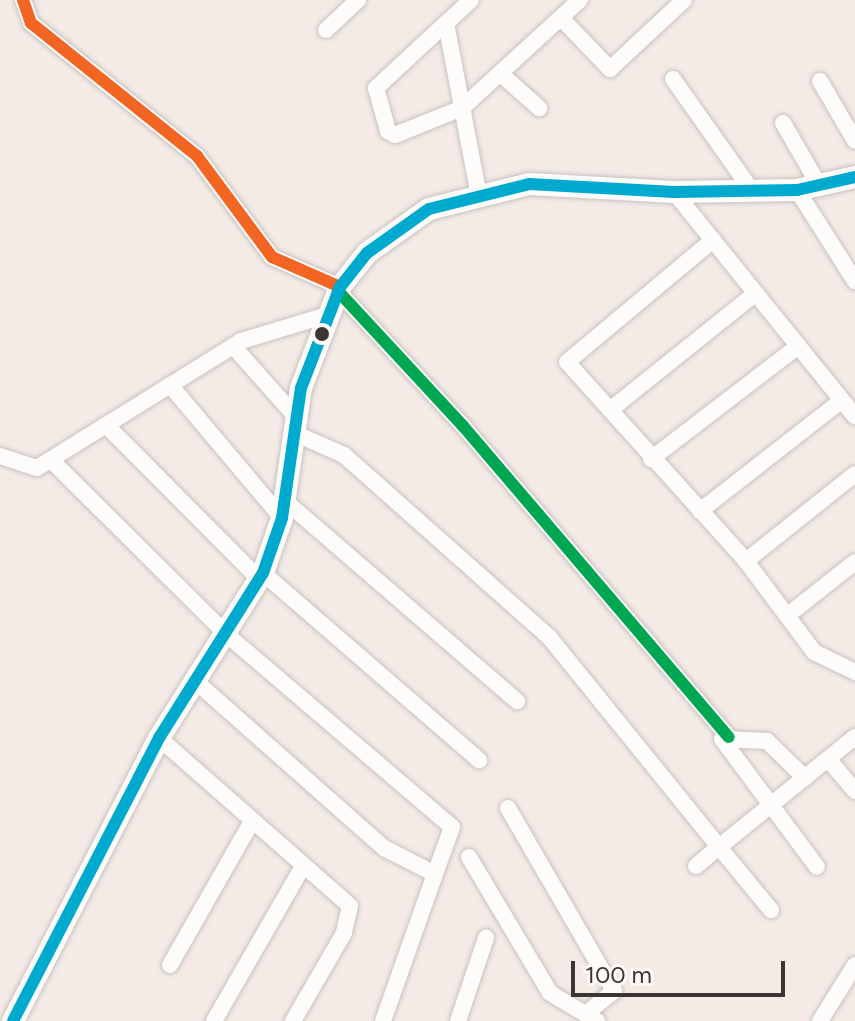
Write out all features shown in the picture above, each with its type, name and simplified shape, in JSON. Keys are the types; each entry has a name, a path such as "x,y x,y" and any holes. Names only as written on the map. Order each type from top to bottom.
{"main road":[{"path":"13,1021 159,738 261,576 283,509 295,425 327,315 339,289 367,253 429,209 529,184 674,192 808,188 855,177"}],"street":[{"path":"23,0 31,23 197,156 272,257 339,289 463,426 729,737"},
{"path":"326,30 358,0"},
{"path":"471,0 381,82 374,96 395,135 462,108 502,75 580,0"},
{"path":"561,18 610,69 684,0"},
{"path":"446,23 479,196"},
{"path":"502,75 539,108"},
{"path":"673,79 750,188"},
{"path":"820,81 855,141"},
{"path":"783,123 808,188 855,281"},
{"path":"674,192 855,416"},
{"path":"713,240 570,354 568,366 746,561 814,652 853,665"},
{"path":"610,410 756,293"},
{"path":"0,456 37,468 233,346 327,315"},
{"path":"233,346 295,425 344,455 549,637 771,910"},
{"path":"651,459 798,346"},
{"path":"170,385 283,509 517,701"},
{"path":"700,511 842,400"},
{"path":"106,425 261,576 479,760"},
{"path":"52,461 226,634 452,827 383,1021"},
{"path":"746,561 855,474"},
{"path":"788,615 855,562"},
{"path":"194,680 384,848 435,874"},
{"path":"696,866 855,737"},
{"path":"159,738 352,912 293,1021"},
{"path":"805,778 767,741 722,739 769,808 817,867"},
{"path":"828,759 855,791"},
{"path":"469,857 550,993 592,1018 614,991 508,808"},
{"path":"170,965 252,821"},
{"path":"214,1021 303,866"},
{"path":"458,1021 486,938"},
{"path":"820,1021 855,965"}],"transit line":[{"path":"23,0 31,23 197,156 272,257 340,287"},
{"path":"13,1021 159,738 263,573 282,518 301,388 340,287 367,253 429,209 529,184 674,192 797,190 855,177"},
{"path":"338,291 463,426 729,737"}]}
